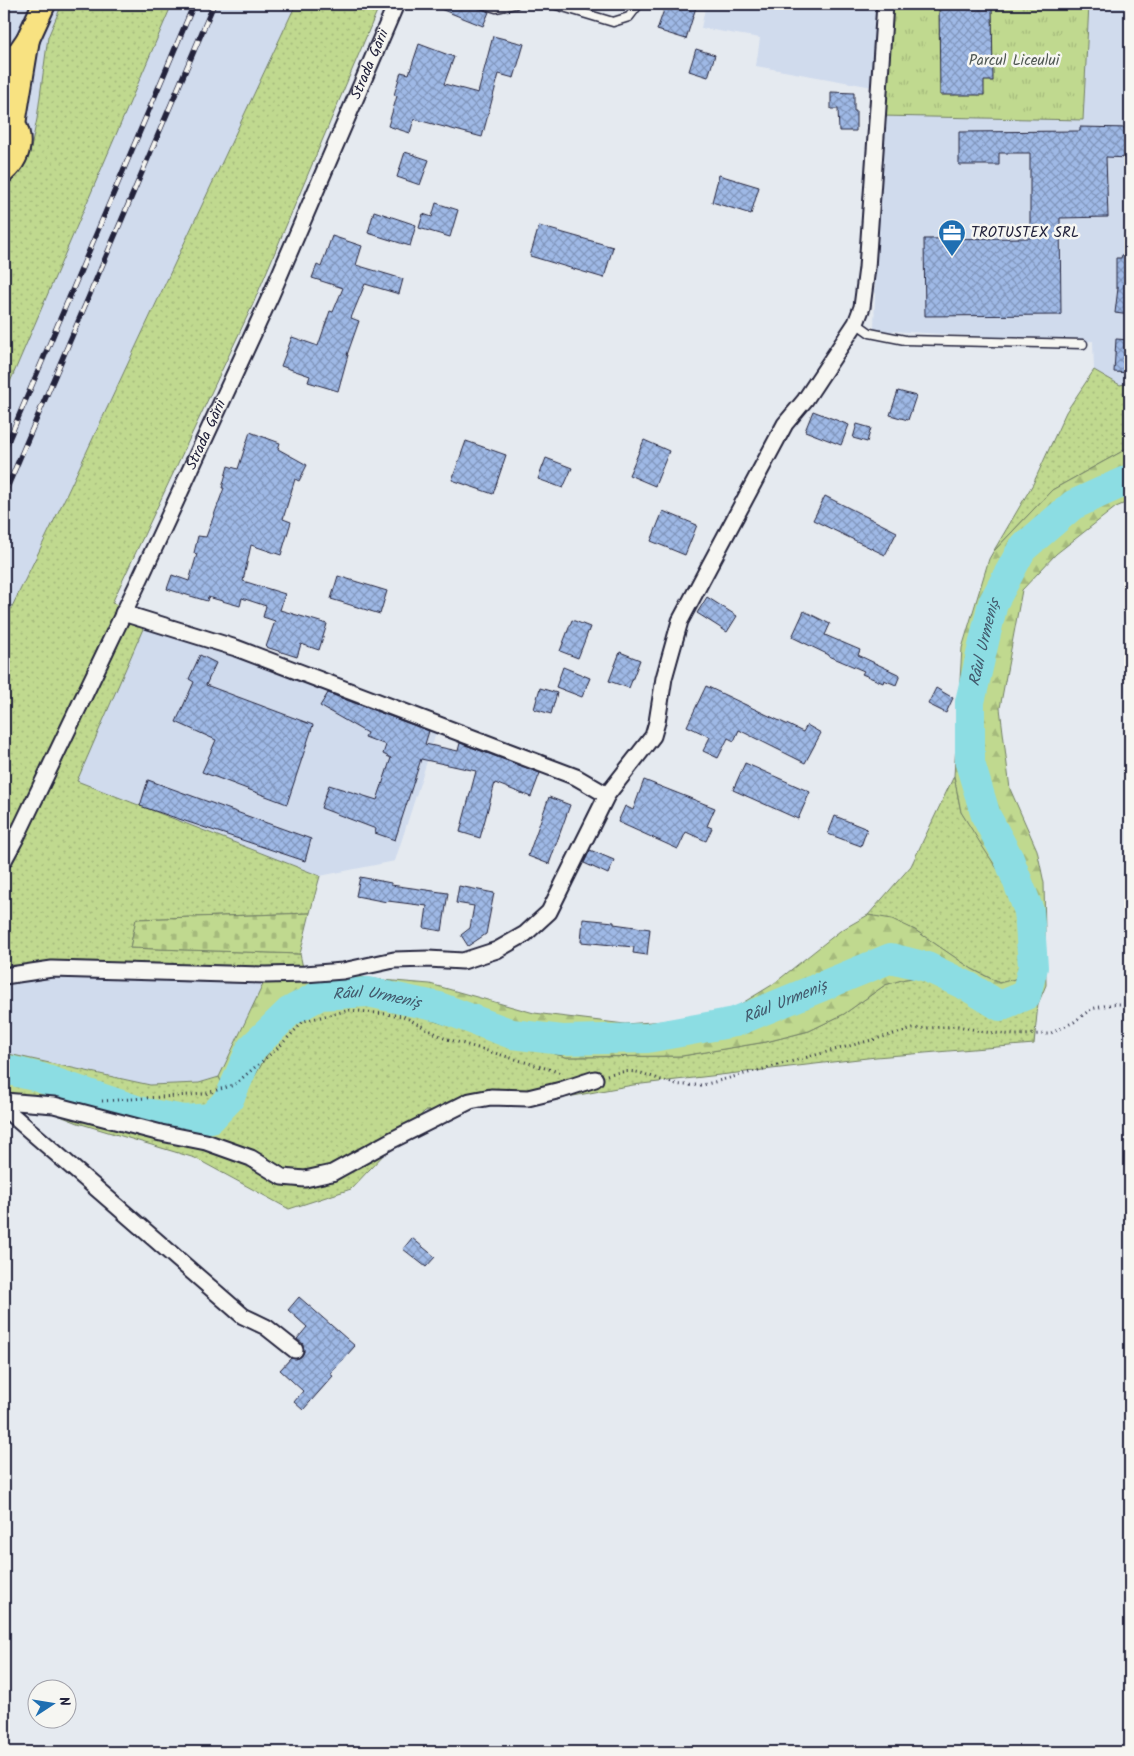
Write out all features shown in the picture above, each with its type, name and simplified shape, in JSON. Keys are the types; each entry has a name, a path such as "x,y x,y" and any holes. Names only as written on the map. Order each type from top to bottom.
{"main road":[{"path":"4,74 28,39 44,4"},
{"path":"4,171 14,161 17,154 19,142 9,118 28,39"}],"street":[{"name":"Strada Gării","path":"4,860 123,613 270,295 396,4"},
{"path":"4,976 52,969 266,975 305,974 343,971 394,960 463,961 497,950 525,934 549,912 607,795 653,736 664,678 680,621 785,424 805,400 856,323 862,307 867,268 886,4"},
{"path":"123,613 236,648 576,777 607,795"},
{"path":"4,1100 54,1105 161,1133 206,1142 251,1158 282,1178 305,1179 332,1173 470,1100 491,1097 528,1098 595,1079"},
{"path":"4,1108 243,1316 266,1327 295,1350"}],"lane":[{"path":"483,4 496,8 515,4"},
{"path":"553,4 613,22 629,17 638,4"},
{"path":"856,323 870,333 881,337 905,340 1083,344"}],"path":[{"path":"595,1079 621,1071 643,1072 673,1084 703,1085 913,1029 958,1026 985,1032 1015,1035 1049,1034 1074,1022 1091,1009 1113,1004 1130,1004"},
{"path":"100,1101 204,1094 234,1085 280,1046 304,1021 350,1010 403,1016 444,1038 566,1074"}],"shaded area":[{"path":"4,4 62,4 48,37 37,119 30,153 4,190"},
{"path":"172,4 296,4 66,496 4,623 4,396"},
{"path":"706,4 877,4 873,87 756,66 760,38 701,28"},
{"path":"1089,4 1130,4 1130,383 1120,385 1094,370 1093,341 1076,342 874,330 880,116 1083,120"},
{"path":"149,615 437,730 395,861 320,876 77,781"},
{"path":"9,965 268,974 219,1077 199,1083 150,1085 4,1053 4,988"}],"green space":[{"path":"62,4 172,4 4,396 4,190 30,153 37,119 48,37"},
{"path":"296,4 380,4 253,304 112,603 149,615 77,781 320,876 310,913 136,919 130,948 300,954 304,972 268,974 9,965 4,988 4,623 66,496"},
{"name":"Parcul Liceului","path":"877,4 1089,4 1083,120 880,116 873,87"},
{"path":"1094,370 1120,385 1130,383 1130,445 1121,452 1052,490 993,552 1033,484 1066,412"},
{"path":"1130,445 1130,501 1116,507 1056,554 1022,590 1000,708 1010,789 1037,850 1044,883 1046,985 1038,1004 1018,1011 984,1006 922,977 905,979 885,985 844,1014 809,1031 766,1042 682,1056 566,1057 447,1025 375,1002 334,1005 308,1011 282,1029 249,1086 222,1083 219,1077 268,974 355,976 430,984 534,1013 625,1024 691,1019 731,1010 772,985 840,931 868,915 892,919 915,930 972,969 999,983 1015,979 1024,959 1022,924 1016,897 961,812 954,776 962,648 989,559 993,552 1052,490 1121,452"},
{"path":"954,776 961,812 1016,897 1022,924 1024,959 1015,979 1000,983 972,969 915,930 892,920 868,915 911,866"},
{"path":"310,913 300,954 130,948 136,919"},
{"path":"922,977 984,1006 1018,1011 1038,1004 1034,1044 876,1057 633,1085 546,1101 425,1111 351,1189 289,1209 195,1158 78,1123 4,1094 4,1053 150,1085 199,1083 219,1077 222,1083 249,1086 282,1029 308,1011 334,1005 375,1002 447,1025 566,1057 682,1056 766,1042 809,1031 844,1014 885,985 905,979"}],"building":[{"path":"428,4 470,4 489,12 483,26"},
{"path":"666,4 697,4 686,39 657,30"},
{"path":"939,4 992,4 993,81 984,81 984,95 940,95"},
{"path":"493,36 524,44 514,78 499,74 482,137 414,119 410,133 388,126 397,96 394,95 401,72 409,74 419,44 454,57 444,84 478,93"},
{"path":"696,49 715,55 708,77 689,71"},
{"path":"831,92 854,93 856,131 839,131 838,109 831,109"},
{"path":"1080,127 1130,128 1130,158 1106,157 1108,217 1060,218 1061,315 925,316 924,239 1030,238 1030,153 999,153 999,165 959,165 959,132 1080,131"},
{"path":"405,152 429,160 420,185 397,177"},
{"path":"719,175 759,187 751,214 712,202"},
{"path":"436,203 458,210 450,237 419,228 423,214 432,217"},
{"path":"374,211 416,225 410,246 368,233"},
{"path":"539,226 613,247 604,278 530,256"},
{"path":"332,236 362,246 356,265 403,279 399,294 365,284 351,318 359,321 347,355 338,391 308,382 310,376 281,366 292,337 318,346 330,311 333,312 343,288 312,278 317,265 321,267"},
{"path":"1122,255 1130,255 1130,315 1115,313 1118,288 1116,288 1116,258 1121,258"},
{"path":"1116,339 1130,340 1130,373 1114,372"},
{"path":"898,391 916,396 908,420 890,415"},
{"path":"813,411 849,425 841,445 805,431"},
{"path":"857,424 871,428 867,442 853,438"},
{"path":"250,432 280,443 278,449 307,465 299,481 295,479 283,519 291,522 281,555 251,545 243,581 285,594 280,610 327,624 319,650 301,644 297,657 266,647 275,621 263,617 266,606 242,598 240,606 208,597 207,601 167,589 172,575 189,581 197,554 194,553 198,536 206,537 224,488 222,488 228,466 238,469"},
{"path":"644,440 669,451 655,486 629,475"},
{"path":"466,441 506,455 493,494 452,480"},
{"path":"546,458 572,468 563,488 538,479"},
{"path":"825,496 897,532 885,555 813,520"},
{"path":"663,511 697,525 685,555 651,541"},
{"path":"338,576 387,591 380,614 331,599"},
{"path":"707,597 737,616 727,632 697,613"},
{"path":"804,611 830,624 825,635 860,650 858,655 900,675 896,685 884,680 883,683 862,674 864,671 792,637"},
{"path":"572,620 590,627 578,658 560,651"},
{"path":"620,652 640,660 629,688 609,681"},
{"path":"200,655 216,663 206,685 313,725 287,804 202,772 216,740 176,722 194,682 189,679"},
{"path":"563,667 590,678 582,697 556,687"},
{"path":"706,686 803,732 807,725 821,733 805,763 739,730 734,741 728,738 718,758 703,751 710,737 687,726"},
{"path":"540,688 557,693 551,714 534,709"},
{"path":"936,688 953,698 946,713 928,704"},
{"path":"328,693 429,731 425,744 458,751 460,743 540,773 531,797 495,783 480,838 460,832 476,771 421,759 395,840 375,833 376,829 321,808 329,785 377,800 391,758 383,754 386,745 365,737 367,733 320,706"},
{"path":"745,763 810,792 798,819 733,790"},
{"path":"148,780 311,839 305,861 140,806"},
{"path":"644,780 715,808 707,826 712,828 706,841 686,832 678,849 618,822 625,806 633,810"},
{"path":"549,797 570,805 549,864 528,856"},
{"path":"835,816 867,829 861,846 828,834"},
{"path":"590,850 614,860 608,874 584,863"},
{"path":"360,877 391,883 391,885 448,893 442,931 424,928 427,906 387,902 356,896"},
{"path":"459,886 494,893 486,934 468,946 461,935 470,928 474,906 456,903"},
{"path":"583,919 614,922 614,924 650,929 647,955 633,953 634,947 581,942"},
{"path":"412,1238 435,1257 426,1267 403,1249"},
{"path":"299,1297 355,1346 330,1374 333,1376 303,1410 294,1402 303,1391 280,1370 291,1358 299,1358 304,1352 303,1344 297,1339 307,1327 288,1310"}],"waterway":[{"name":"Râul Urmeniș","path":"4,1069 38,1077 145,1113 185,1120 211,1118 229,1099 251,1049 289,1012 320,995 368,992 439,1007 512,1034 562,1040 647,1038 735,1022 891,958 927,967 969,987 1000,1006 1026,995 1033,967 1029,911 1009,859 986,816 970,763 970,702 993,603 1022,549 1073,505 1130,479"}],"railway":[{"path":"4,451 194,4"},
{"path":"4,495 214,4"}],"place":[{"name":"TROTUSTEX SRL","path":"952,257"}]}
